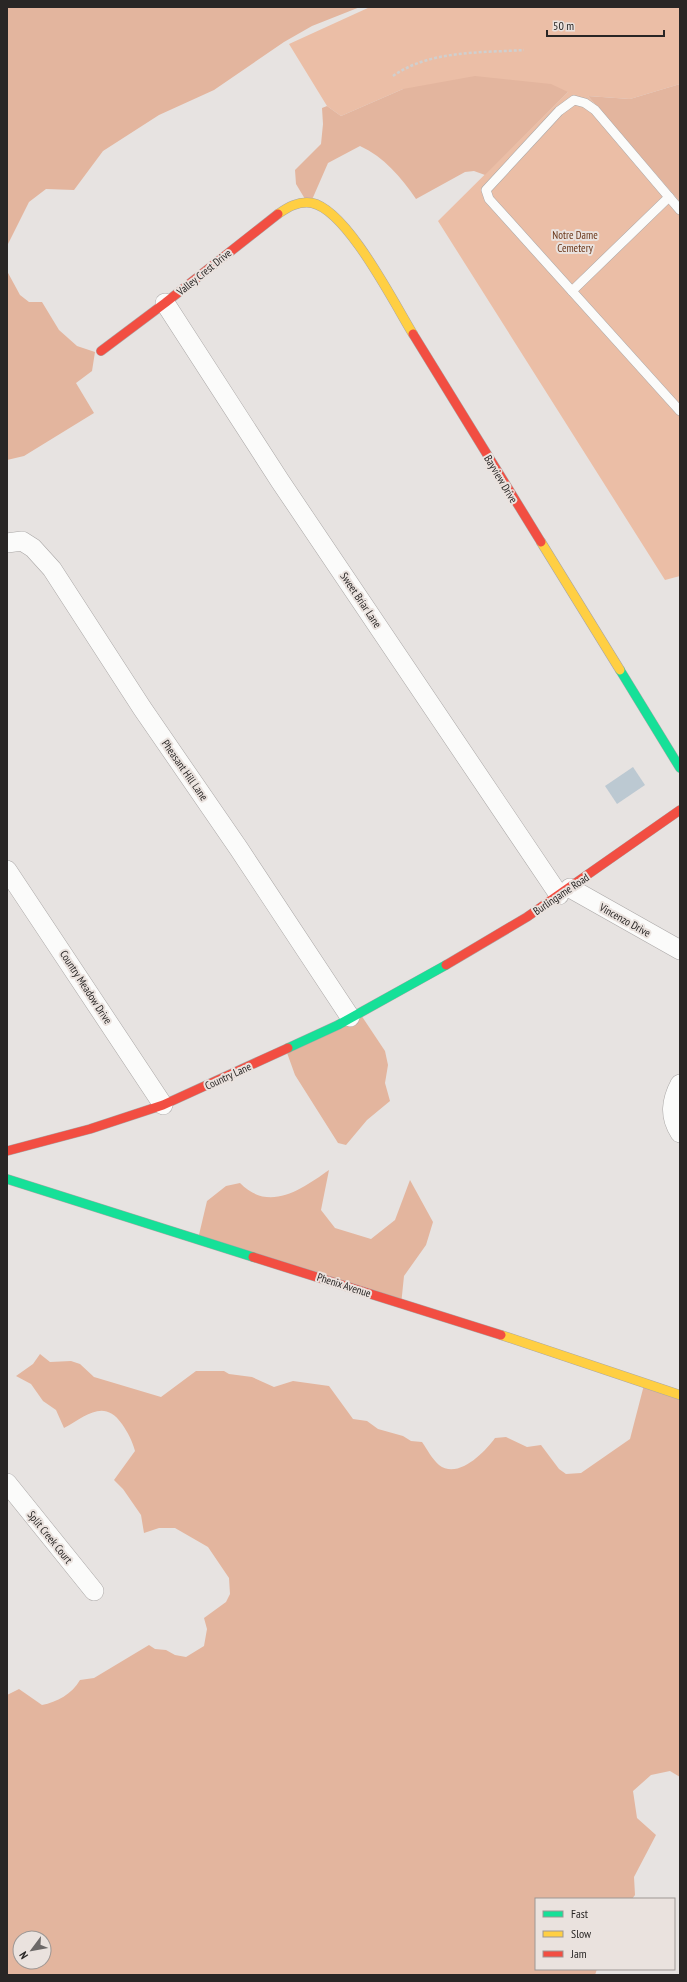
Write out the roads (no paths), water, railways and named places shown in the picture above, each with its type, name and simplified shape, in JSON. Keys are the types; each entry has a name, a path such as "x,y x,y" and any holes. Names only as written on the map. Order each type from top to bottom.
{"street":[{"name":"Valley Crest Drive","path":"101,351 165,303 272,217 290,206 300,203 310,204"},
{"name":"Bayview Drive","path":"310,204 335,216 351,234 680,768"},
{"name":"Sweet Briar Lane","path":"165,303 280,481 564,892"},
{"name":"Pheasant Hill Lane","path":"7,543 22,541 33,548 52,569 142,708 239,848 350,1017"},
{"name":"Burlingame Road","path":"437,969 503,932 564,892 680,810"},
{"name":"Country Meadow Drive","path":"7,870 163,1106"},
{"name":"Vincenzo Drive","path":"564,892 680,950"},
{"name":"Country Lane","path":"7,1151 90,1129 163,1106 331,1028 437,969"},
{"path":"680,1084 671,1108 674,1122 680,1133"},
{"name":"Phenix Avenue","path":"7,1179 499,1334 680,1395"},
{"name":"Split Creek Court","path":"7,1483 94,1591"}],"lane":[{"path":"680,210 595,110 585,103 574,100 559,111 486,190 489,199 680,411"},
{"path":"572,291 669,197"}],"park label":[{"name":"Notre Dame Cemetery","path":"575,241"}]}
